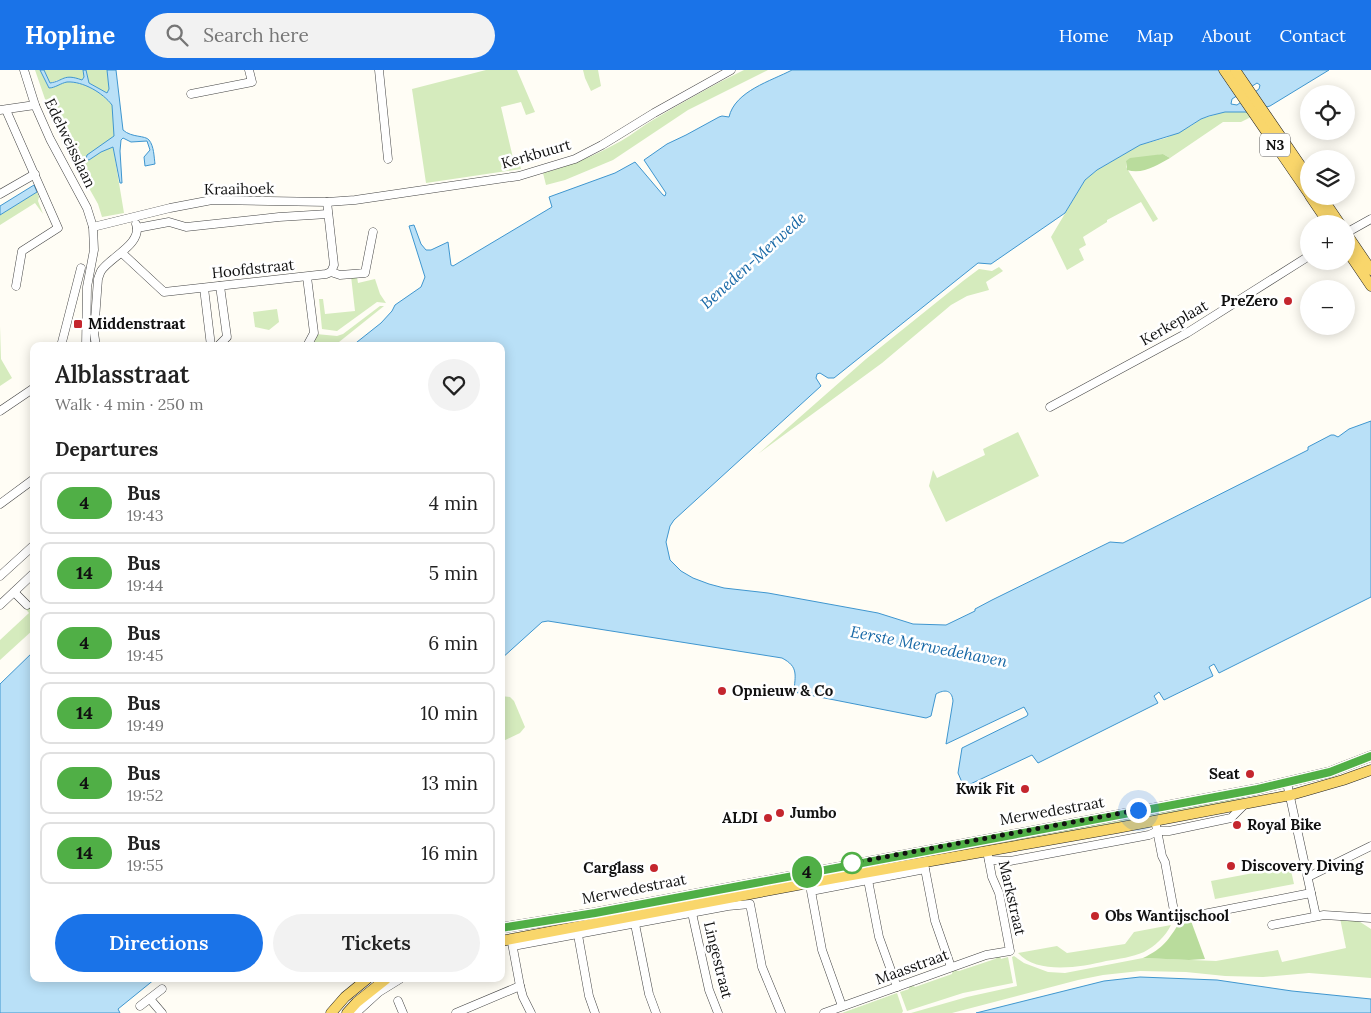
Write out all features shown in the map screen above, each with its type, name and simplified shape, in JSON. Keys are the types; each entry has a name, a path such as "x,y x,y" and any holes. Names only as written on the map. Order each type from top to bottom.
{"main road":[{"name":"N3","path":"1224,70 1300,182"},
{"name":"N3","path":"1235,70 1300,165"},
{"path":"1355,246 1371,270"},
{"path":"1355,262 1371,286"},
{"name":"Merwedestraat","path":"505,927 587,914 1287,783 1330,772 1370,754"},
{"name":"Merwedestraat","path":"508,942 774,890 838,881 937,860 988,855 1155,820 1291,795 1371,770"},
{"path":"331,1013 345,997 363,982"},
{"path":"347,1013 357,1002 382,982"}],"street":[{"name":"Edelweisslaan","path":"24,70 35,105 50,139 87,208 93,227 94,250 87,287 86,342"},
{"path":"192,94 252,82 249,70"},
{"path":"379,70 388,159"},
{"name":"Kerkbuurt","path":"327,202 355,200 519,176 556,166 575,159 602,145 654,113 731,70"},
{"path":"16,286 22,251 58,228 35,174 3,110 35,105"},
{"path":"0,194 35,174"},
{"name":"Kraaihoek","path":"93,227 212,200 327,202"},
{"path":"327,202 334,266 331,272"},
{"path":"137,228 169,222 186,228 279,217 328,214"},
{"path":"95,342 94,333 98,279 101,271 122,253 136,236 137,228 134,217"},
{"path":"1355,228 1371,218"},
{"name":"Hoofdstraat","path":"122,253 164,292 307,277 331,272 340,275 365,273 373,232"},
{"name":"Kerkeplaat","path":"1050,407 1187,333 1300,262"},
{"path":"62,342 82,268"},
{"path":"307,277 314,333 309,342"},
{"path":"220,286 227,337 222,342"},
{"path":"204,288 211,342"},
{"path":"0,411 30,391"},
{"path":"0,504 30,482"},
{"path":"0,576 30,549"},
{"path":"0,605 30,577"},
{"path":"14,592 27,605"},
{"path":"1287,783 1316,916"},
{"path":"988,855 1010,861 1149,835 1158,831 1169,831 1230,818 1245,803"},
{"path":"1155,820 1174,911 1178,919 1311,893"},
{"path":"1308,877 1371,846"},
{"path":"941,847 937,860 924,869 935,921 951,968"},
{"name":"Markstraat","path":"988,855 992,877 999,893 1010,950"},
{"name":"Merwedestraat","path":"842,1006 822,950 811,891 838,881 868,880 924,869"},
{"path":"772,878 774,890"},
{"path":"868,880 879,937 897,987"},
{"path":"728,906 737,897"},
{"path":"531,1013 520,986 508,942 578,935 728,906 750,904 762,967 781,1013"},
{"name":"Lingestraat","path":"692,913 708,990 718,1013"},
{"path":"587,914 588,926"},
{"path":"1272,925 1324,915 1371,918"},
{"path":"635,924 649,994 656,1013"},
{"path":"578,935 589,996 595,1013"},
{"name":"Maasstraat","path":"824,1013 986,955 1010,950"},
{"path":"356,1013 379,992 395,982"},
{"path":"456,1013 520,986"},
{"path":"140,1006 162,989"},
{"path":"150,999 162,1013"},
{"path":"398,1001 403,1013"}],"green space":[{"path":"35,70 40,70 49,88 67,82 80,83 98,92 112,105 115,136 86,157 89,160 113,147 124,213 102,217 98,204 55,128"},
{"path":"44,70 83,70 84,77 81,80 58,80 50,83"},
{"path":"86,70 107,70 109,89 107,93 89,83"},
{"path":"486,70 517,70 535,112 526,115 521,102 501,107 513,158 518,158 521,169 426,183 412,89"},
{"path":"583,70 598,70 601,86 591,91"},
{"path":"744,70 768,70 688,110 613,160 565,180 546,185 543,173 573,163 612,146 649,122"},
{"path":"1224,112 1248,112 1251,117 1241,122 1223,122 1170,158 1163,154 1126,161 1126,167 1158,219 1153,222 1141,202 1107,220 1107,222 1083,237 1086,245 1079,249 1084,260 1067,270 1051,237 1085,180 1097,170 1140,145 1166,138 1201,119"},
{"path":"1163,154 1170,158 1144,170 1127,170 1126,161 1130,158"},
{"path":"37,192 43,214 35,203 0,225 0,215"},
{"path":"999,267 1003,271 986,282 989,290 967,296 951,305 882,363 758,454 866,359 963,281 979,269 992,271"},
{"path":"351,276 357,277 358,283 375,279 380,294 386,303 377,302 337,331 322,329 319,299 323,299 325,314 355,311"},
{"path":"380,306 384,306 339,342 314,342 316,334 337,336 343,334"},
{"path":"277,309 279,322 269,330 255,327 253,312"},
{"path":"0,326 1,359 12,378 0,386"},
{"path":"1018,432 1039,476 946,522 929,486 933,470 937,478 985,455 983,449"},
{"path":"30,602 30,633 0,660 0,640 29,613 23,606"},
{"path":"505,696 510,697 514,701 525,727 520,733 505,740"},
{"path":"1243,794 1244,799 953,853 947,851"},
{"path":"1290,866 1294,884 1215,899 1211,881"},
{"path":"1340,918 1357,920 1371,929 1371,978 1309,973 1263,977 1140,971 1078,980 952,1013 911,1013 967,997 1017,986 1012,957 1014,956 1024,963 1048,972 1065,973 1143,958 1216,961 1278,950 1282,962 1346,948"},
{"path":"1191,921 1205,959 1143,958 1156,951 1165,943 1180,922"},
{"path":"1171,925 1152,947 1144,952 1125,958 1060,968 1037,964 1026,960 1018,953 1057,946 1067,953 1125,944 1134,932"},
{"path":"998,956 1001,959 1008,957 1013,983 963,993 907,1011 900,992 909,989 909,986 915,987 952,974 953,970 959,971 995,959"},
{"path":"897,993 902,1013 842,1013"}],"water":[{"path":"40,70 44,70 50,83 67,77 82,80 84,77 83,70 86,70 89,83 107,93 109,89 107,70 116,70 123,130 130,134 145,137 151,142 155,164 145,166 144,157 150,150 147,141 131,142 123,138 120,151 122,183 120,183 113,147 89,160 86,159 87,155 114,136 112,105 98,92 80,83 67,82 49,88"},
{"path":"792,70 1329,70 1304,85 1300,85 1300,88 1270,106 1248,112 1225,112 1209,116 1179,133 1140,145 1097,170 1085,180 1065,213 991,264 978,263 834,378 828,378 820,373 817,374 816,378 821,386 674,520 670,526 666,542 670,560 681,571 693,578 724,588 768,593 878,613 913,624 946,625 975,611 975,609 992,600 1110,542 1123,543 1308,450 1308,447 1331,435 1338,437 1349,429 1371,421 1371,597 1219,673 1214,664 1209,667 1213,676 1164,700 1159,692 1154,696 1158,703 1038,763 1032,755 964,787 958,773 962,748 1027,716 1028,714 1024,707 946,744 953,701 948,691 936,694 931,716 926,718 794,692 794,668 782,658 548,621 542,622 505,655 505,342 357,342 381,323 395,305 421,287 425,277 409,226 414,225 421,244 426,250 431,250 448,242 451,265 453,266 552,207 549,197 615,173 635,162 665,196 666,193 644,160 667,144 719,117 729,117 738,100 755,88","holes":["1257,83 1260,85 1259,89 1237,105 1231,104 1232,99"]},
{"path":"34,185 37,192 0,215 0,206"},
{"path":"30,655 30,982 151,982 118,1009 120,1013 0,1013 0,684"},
{"path":"1140,977 1217,980 1292,991 1371,999 1371,1013 976,1013 1104,981"}],"bus line":[{"name":"4","path":"505,927 595,913 772,878 1258,789 1330,772 1371,756"}],"place":[{"name":"PreZero","path":"1288,301"},
{"name":"Middenstraat","path":"78,324"},
{"name":"Opnieuw & Co","path":"722,691"},
{"name":"Seat","path":"1250,774"},
{"name":"Kwik Fit","path":"1025,789"},
{"name":"Jumbo","path":"780,813"},
{"name":"ALDI","path":"768,818"},
{"name":"Royal Bike","path":"1237,825"},
{"name":"Discovery Diving","path":"1231,866"},
{"name":"Carglass","path":"654,868"},
{"name":"Obs Wantijschool","path":"1095,916"}],"route":[{"path":"852,863 1138,810"}],"water label":[{"name":"Beneden-Merwede","path":"753,260"},
{"name":"Eerste Merwedehaven","path":"929,646"}]}
